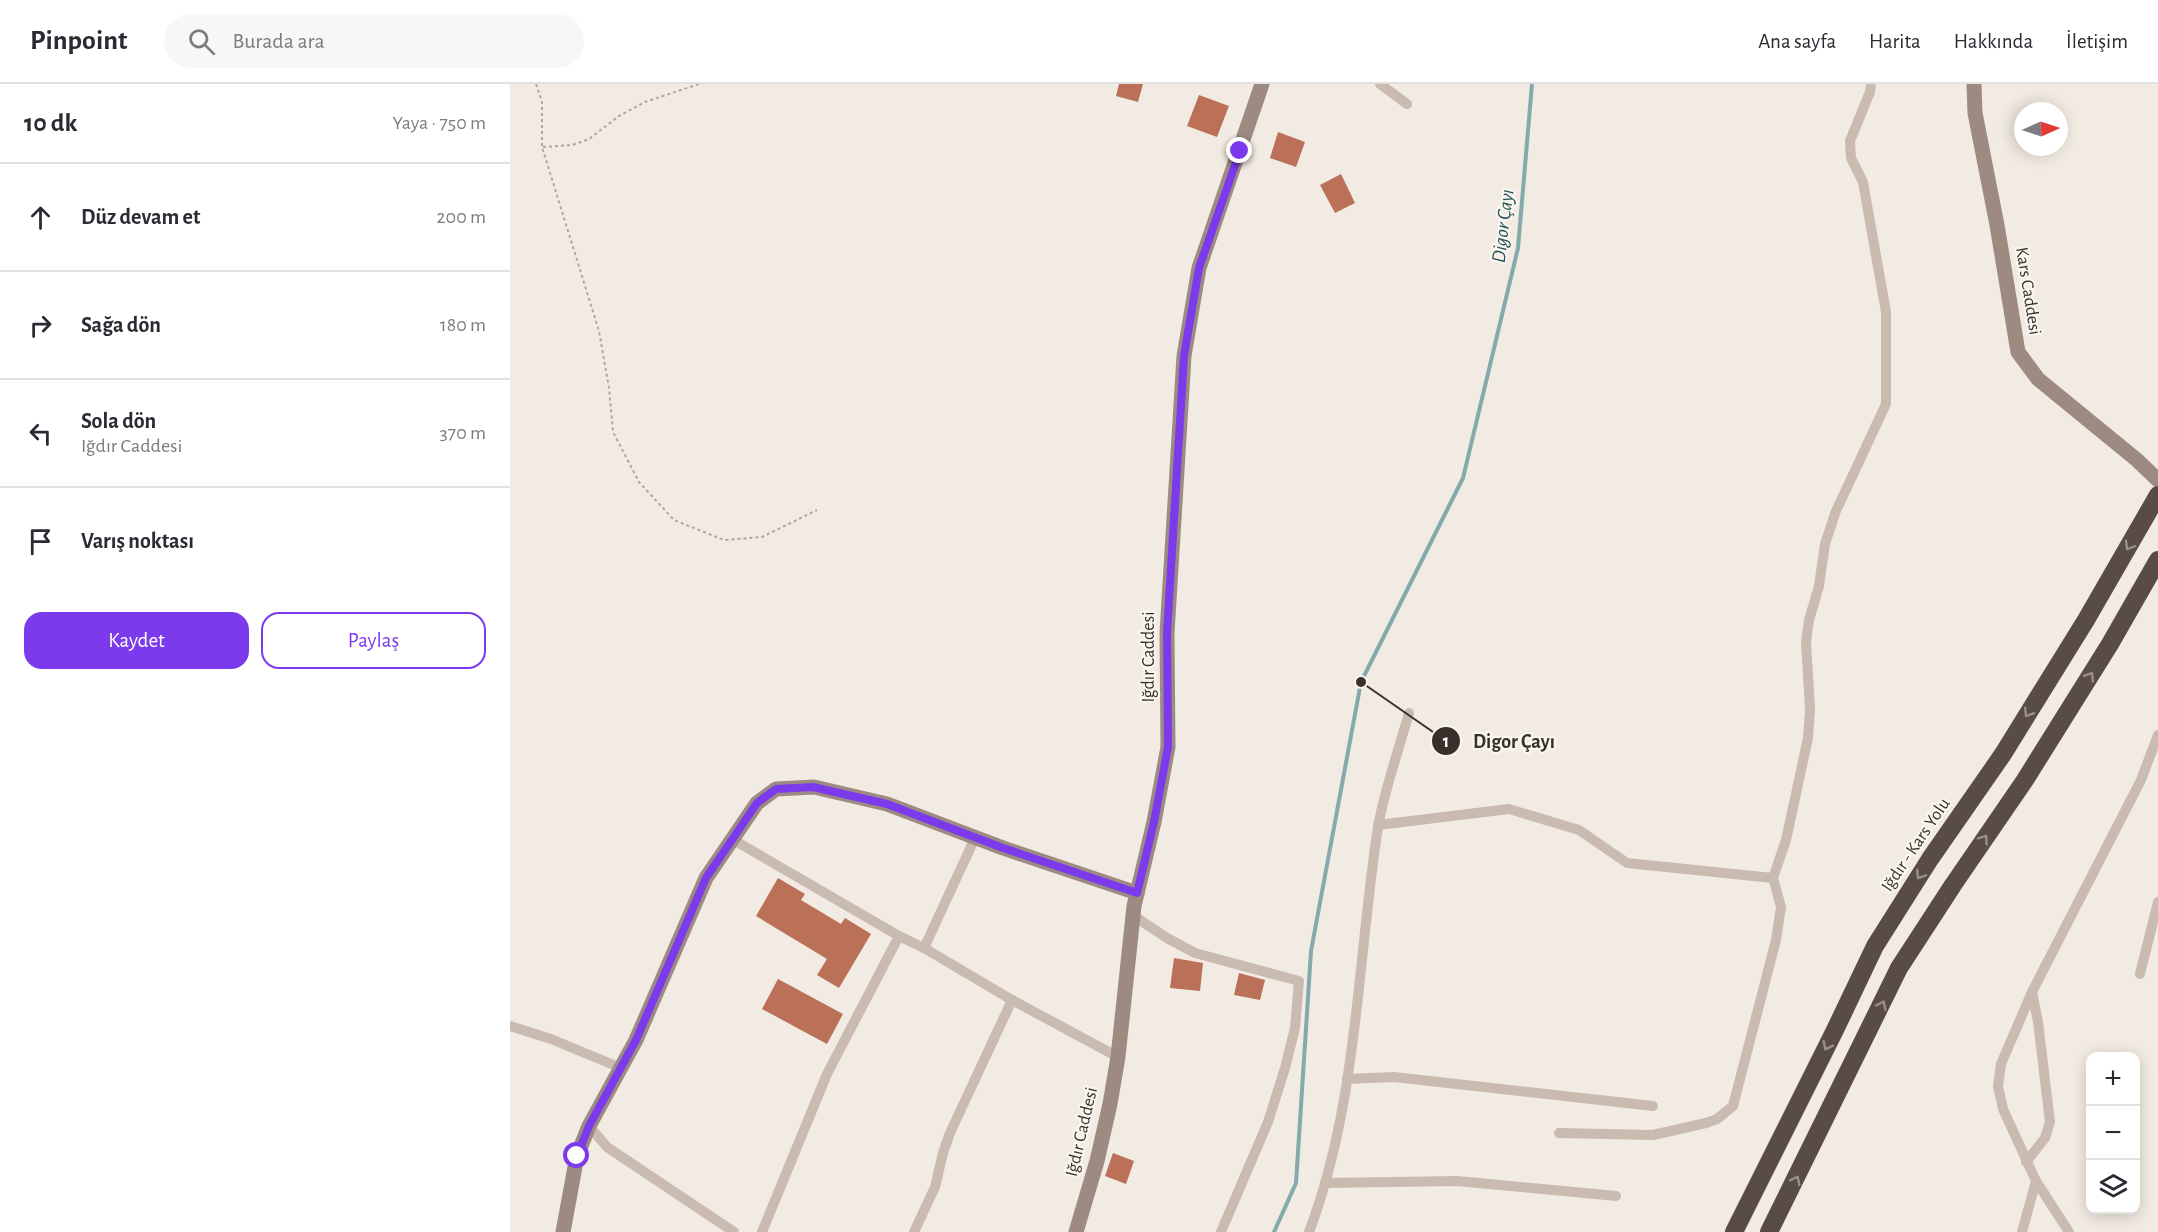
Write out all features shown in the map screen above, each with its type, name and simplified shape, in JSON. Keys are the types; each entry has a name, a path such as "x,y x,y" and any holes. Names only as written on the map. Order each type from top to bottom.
{"highway":[{"name":"Iğdır - Kars Yolu","path":"1734,1232 1875,946 1930,859 2003,754 2086,620 2158,493"},
{"path":"1769,1232 1899,968 2025,780 2158,560"}],"street":[{"name":"Iğdır Caddesi","path":"1076,1232 1105,1130 1118,1057 1137,893 1154,822 1168,747 1167,633 1184,356 1199,268 1262,84"},
{"path":"1380,84 1407,104"},
{"path":"1560,1133 1653,1135 1706,1123 1717,1119 1733,1106 1776,940 1781,907 1773,878 1786,840 1808,738 1810,710 1806,642 1809,620 1819,586 1825,544 1836,511 1886,404 1886,312 1863,182 1851,158 1850,141 1870,92 1871,84"},
{"name":"Kars Caddesi","path":"1974,84 1975,112 2018,352 2038,379 2137,460 2158,493"},
{"path":"1310,1232 1325,1184 1347,1079 1378,825 1409,713"},
{"path":"2069,1232 2036,1181 2003,1109 1998,1086 2001,1064 2032,993 2141,780 2158,735"},
{"path":"563,1232 577,1156 589,1126 636,1040 706,878 757,803 776,789 813,787 887,804 975,838 1137,893"},
{"path":"1378,825 1509,809 1579,830 1627,863 1773,878"},
{"path":"924,948 975,838"},
{"path":"732,839 1011,1000 1118,1057"},
{"path":"2140,974 2158,902"},
{"path":"1134,916 1195,953 1299,981 1295,1028 1285,1068 1268,1122 1221,1232"},
{"path":"762,1232 827,1074 898,936"},
{"path":"2026,1162 2045,1138 2050,1122 2038,1022 2032,993"},
{"path":"914,1232 935,1187 942,1153 950,1133 1011,1000"},
{"path":"510,1026 551,1039 621,1068"},
{"path":"1347,1079 1394,1077 1653,1106"},
{"path":"589,1126 607,1147 734,1232"},
{"path":"1325,1184 1401,1180 1457,1181 1616,1196"},
{"path":"2022,1232 2036,1181"}],"path":[{"path":"536,84 542,102 543,147 599,331 609,388 613,432 639,482 674,520 723,540 762,537 817,510"},
{"path":"543,147 572,146 589,139 619,116 645,102 699,84"}],"building":[{"path":"1119,84 1143,84 1138,102 1116,96"},
{"path":"1199,95 1229,106 1217,137 1187,126"},
{"path":"1278,132 1305,142 1296,167 1270,158"},
{"path":"1341,174 1355,203 1335,213 1320,185"},
{"path":"778,878 805,894 801,900 841,924 845,918 871,934 839,988 817,975 827,959 756,916"},
{"path":"1174,958 1203,963 1200,991 1170,988"},
{"path":"1239,973 1265,980 1260,1000 1234,995"},
{"path":"778,979 843,1014 827,1044 762,1009"},
{"path":"1113,1153 1134,1161 1126,1184 1105,1176"}],"waterway":[{"name":"Digor Çayı","path":"1274,1232 1296,1183 1311,951 1361,682 1463,478 1518,248 1532,84"}],"place":[{"name":"Digor Çayı","path":"1361,682"}],"route":[{"path":"577,1156 589,1126 636,1040 706,878 757,803 776,789 813,787 887,804 1003,848 1137,893 1154,822 1168,747 1167,633 1184,356 1199,268 1240,151"}]}
